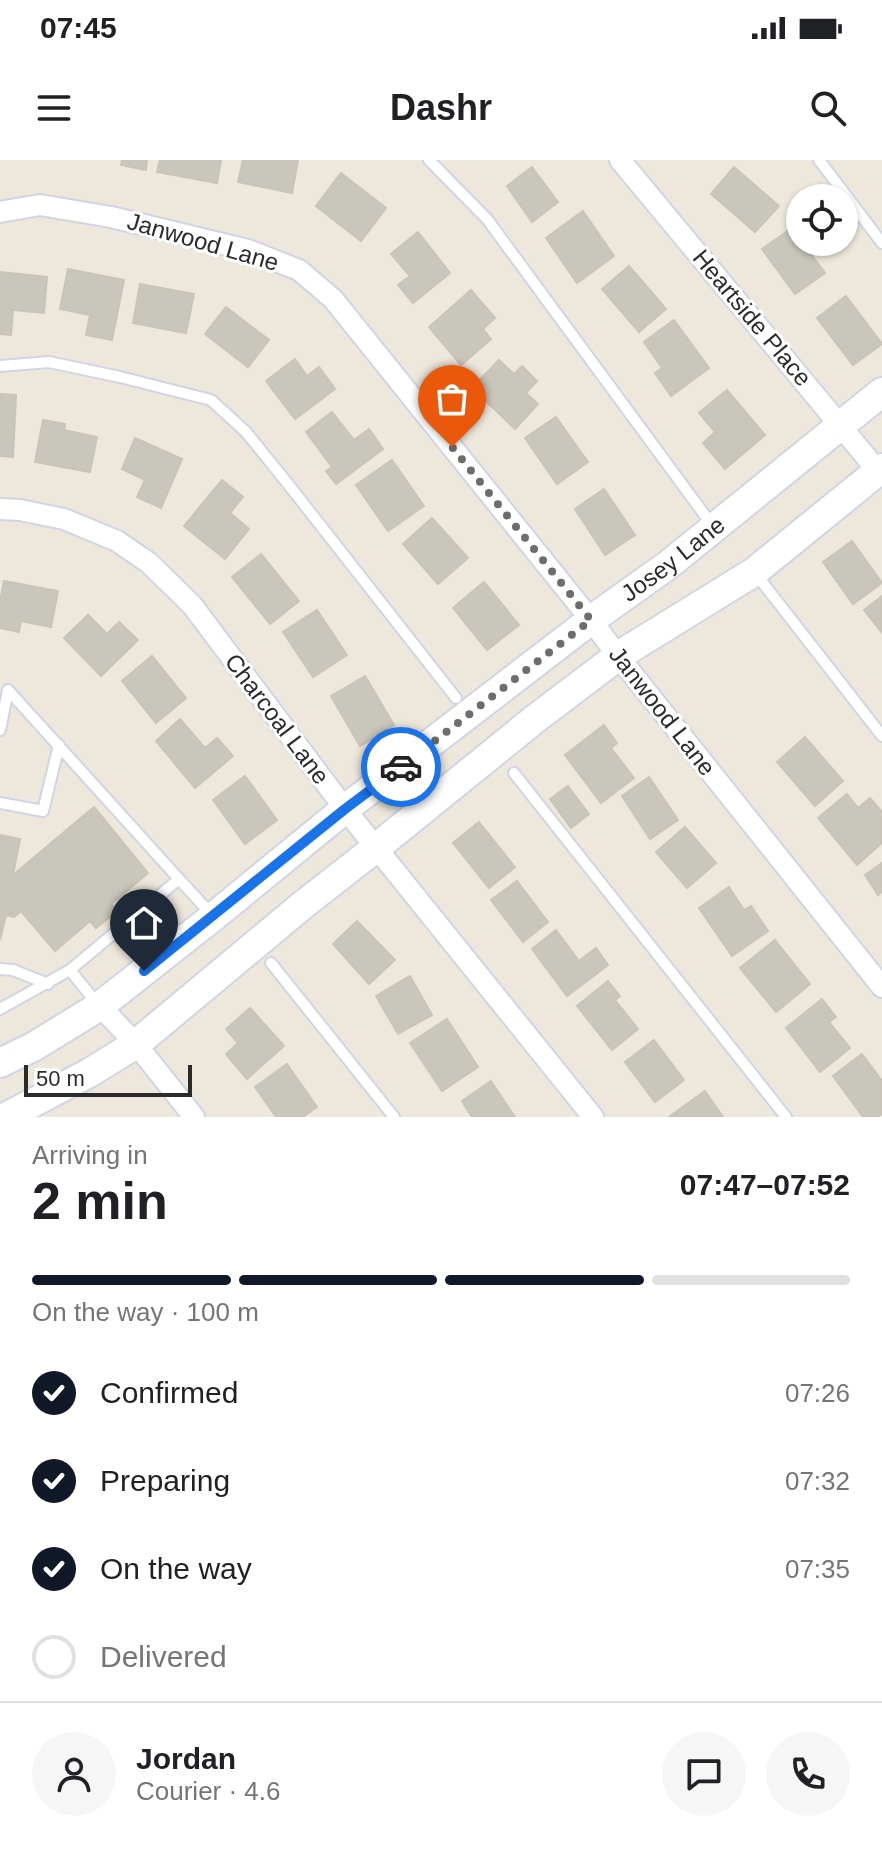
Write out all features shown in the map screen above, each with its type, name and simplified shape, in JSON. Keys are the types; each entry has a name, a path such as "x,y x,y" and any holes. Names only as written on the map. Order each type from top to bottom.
{"main road":[{"name":"Josey Lane","path":"0,1063 33,1047 100,1006 345,809 591,620 668,565 882,392"},
{"name":"Josey Lane","path":"6,1117 136,1044 304,904 535,719 618,656 754,572 881,472"}],"street":[{"name":"Heartside Place","path":"620,160 881,472"},
{"name":"Janwood Lane","path":"0,212 40,205 111,217 248,250 299,270 333,299 882,987"},
{"name":"Charcoal Lane","path":"0,509 64,519 117,541 149,563 192,605 345,809 593,1117"},
{"path":"100,1006 136,1044 194,1117"}],"lane":[{"path":"429,160 487,219 714,528"},
{"path":"819,160 882,243"},
{"path":"0,366 49,362 211,400 246,432 280,473 456,698"},
{"path":"754,572 882,736"},
{"path":"0,730 8,690 213,917"},
{"path":"0,803 43,811 59,745"},
{"path":"514,773 786,1117"},
{"path":"0,1009 70,970 179,879"},
{"path":"271,963 394,1117"},
{"path":"0,969 13,970 48,984"},
{"path":"70,970 100,1006"}],"building":[{"path":"122,160 147,160 146,170 121,165"},
{"path":"160,160 221,160 217,183 157,172"},
{"path":"243,160 298,160 292,193 238,182"},
{"path":"532,167 558,202 532,222 507,186"},
{"path":"734,167 779,206 755,232 711,194"},
{"path":"341,173 386,208 361,241 316,206"},
{"path":"583,211 614,256 577,283 546,238"},
{"path":"418,232 450,273 413,303 398,285 410,276 391,254"},
{"path":"786,232 786,256 812,256 825,273 795,294 762,249"},
{"path":"629,266 666,309 639,332 602,289"},
{"path":"68,269 124,280 112,340 86,335 90,315 60,309"},
{"path":"0,272 47,277 44,313 13,310 11,335 0,334"},
{"path":"140,284 194,294 186,333 133,323"},
{"path":"471,290 495,318 483,329 491,339 461,365 429,327"},
{"path":"846,296 882,344 853,365 817,318"},
{"path":"226,307 269,340 248,367 205,334"},
{"path":"674,320 709,368 671,396 655,373 662,368 644,342"},
{"path":"295,359 307,376 319,367 335,389 295,419 266,381"},
{"path":"499,360 514,374 522,366 537,381 526,393 538,404 515,429 472,388"},
{"path":"727,390 765,435 725,469 703,443 715,432 699,413"},
{"path":"0,394 16,395 13,457 0,456"},
{"path":"332,412 354,440 369,429 383,449 336,484 326,471 332,467 306,432"},
{"path":"556,417 588,462 557,484 525,438"},
{"path":"43,420 65,424 64,430 97,437 90,472 35,462"},
{"path":"135,438 182,459 161,508 137,497 145,480 122,469"},
{"path":"392,460 424,506 388,531 356,485"},
{"path":"222,480 243,497 230,513 249,529 225,559 184,526"},
{"path":"604,489 635,535 605,555 575,509"},
{"path":"432,518 468,558 438,584 403,544"},
{"path":"852,541 882,583 853,604 823,562"},
{"path":"261,554 299,601 270,624 232,577"},
{"path":"4,581 58,591 51,627 21,621 19,632 0,628"},
{"path":"484,582 519,625 487,650 453,608"},
{"path":"882,596 882,633 864,610"},
{"path":"317,610 347,655 313,677 283,632"},
{"path":"88,615 107,634 119,622 138,640 101,676 64,638"},
{"path":"152,656 186,698 156,723 122,681"},
{"path":"365,676 394,725 360,746 331,696"},
{"path":"180,719 205,748 217,738 233,756 195,788 156,741"},
{"path":"604,725 617,743 611,748 634,778 601,803 565,755"},
{"path":"805,737 843,781 815,806 777,762"},
{"path":"245,776 277,820 245,844 213,800"},
{"path":"649,777 678,820 650,839 622,796"},
{"path":"568,786 589,814 571,828 550,799"},
{"path":"847,794 858,808 870,798 882,812 882,843 857,865 818,818"},
{"path":"94,807 148,873 111,904 117,911 96,928 90,921 55,951 21,911 14,917 6,915 0,940 0,835 20,839 13,875"},
{"path":"479,822 515,867 489,888 453,843"},
{"path":"685,827 716,863 687,888 656,852"},
{"path":"882,863 882,892 878,895 865,875"},
{"path":"517,881 548,922 523,942 491,900"},
{"path":"729,887 744,910 751,906 768,931 732,956 699,908"},
{"path":"357,921 395,960 369,984 333,944"},
{"path":"556,930 579,961 596,948 608,965 567,996 532,949"},
{"path":"775,940 810,984 776,1012 740,968"},
{"path":"410,976 432,1015 398,1034 376,996"},
{"path":"608,981 620,996 615,1000 638,1029 612,1050 577,1006"},
{"path":"822,999 836,1017 829,1022 850,1048 820,1072 786,1028"},
{"path":"250,1008 284,1046 247,1079 226,1054 238,1043 226,1029"},
{"path":"447,1019 478,1067 442,1091 410,1043"},
{"path":"654,1040 684,1080 655,1102 625,1062"},
{"path":"862,1054 882,1081 882,1114 877,1117 863,1117 833,1076"},
{"path":"287,1064 317,1107 303,1117 276,1117 255,1087"},
{"path":"491,1081 515,1117 472,1117 462,1101"},
{"path":"705,1091 723,1117 669,1117"}],"way so far":[{"path":"401,767 591,620 452,447"}],"route":[{"path":"144,971 401,767"}]}
